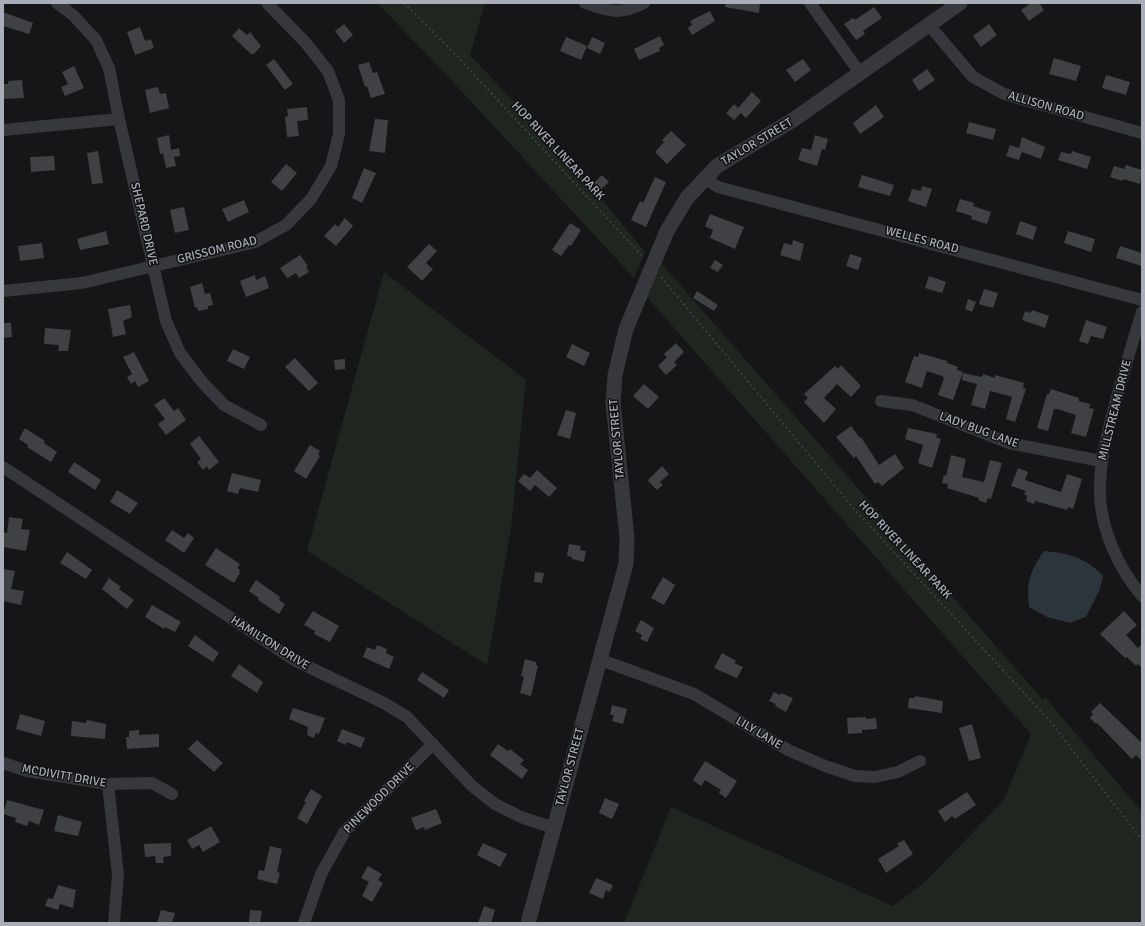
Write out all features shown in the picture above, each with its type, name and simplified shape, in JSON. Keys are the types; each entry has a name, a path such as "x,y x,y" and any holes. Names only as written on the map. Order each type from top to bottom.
{"street":[{"name":"SHEPARD DRIVE","path":"57,3 73,15 96,40 110,68 119,118 166,321 180,353 202,382 224,405 261,425"},
{"name":"GRISSOM ROAD","path":"3,292 82,283 255,242 286,225 311,198 331,166 340,134 339,100 328,71 305,42 267,3"},
{"path":"585,3 606,11 630,10 644,3"},
{"path":"810,3 860,73"},
{"name":"TAYLOR STREET","path":"528,923 626,564 627,538 613,403 615,375 626,330 667,231 686,198 717,166 793,120 960,3"},
{"name":"ALLISON ROAD","path":"929,25 973,77 1004,94 1142,133"},
{"path":"3,130 119,118"},
{"name":"WELLES ROAD","path":"704,178 718,186 1142,300"},
{"name":"MILLSTREAM DRIVE","path":"1142,312 1124,371 1101,461 1100,495 1105,526 1116,556 1142,596"},
{"name":"LADY BUG LANE","path":"881,401 912,405 1009,443 1101,461"},
{"name":"HAMILTON DRIVE","path":"3,468 296,661 384,703 407,717 472,786 495,804 521,817 554,828"},
{"name":"LILY LANE","path":"601,660 694,694 788,750 825,766 855,776 875,777 894,773 920,761"},
{"name":"PINEWOOD DRIVE","path":"304,923 321,874 345,831 433,744"},
{"name":"MCDIVITT DRIVE","path":"3,763 27,772 108,784 152,783 172,794"},
{"path":"108,784 118,875 114,923"}],"path":[{"name":"HOP RIVER LINEAR PARK","path":"404,3 455,54 647,261"},
{"name":"HOP RIVER LINEAR PARK","path":"656,271 855,510 1049,720 1142,840"}],"shaded area":[{"path":"377,3 485,3 470,55 582,175 645,252 634,278 440,68"},
{"path":"662,264 1043,700 1044,696 1142,812 1142,923 624,923 671,807 893,906 925,882 1004,800 1031,734 647,297"},
{"path":"384,272 526,380 511,529 487,665 307,551"},
{"path":"1044,551 1069,555 1090,565 1103,576 1100,589 1086,617 1070,623 1047,617 1029,607 1028,591 1030,578 1035,565"}],"building":[{"path":"726,3 760,3 759,13 725,7"},
{"path":"1031,3 1039,3 1044,10 1029,21 1021,10"},
{"path":"874,7 882,18 863,31 865,34 856,40 844,24 853,18 855,20"},
{"path":"710,11 715,21 692,35 688,28 692,25 690,21"},
{"path":"3,12 33,23 29,34 3,26"},
{"path":"344,24 353,35 344,43 335,31"},
{"path":"989,24 997,35 981,47 973,36"},
{"path":"140,27 145,41 151,39 154,48 135,55 127,32"},
{"path":"239,28 247,35 250,32 261,46 254,54 251,54 232,36"},
{"path":"660,36 664,45 659,48 660,51 639,60 634,49"},
{"path":"566,37 587,46 581,60 560,51"},
{"path":"592,37 605,43 600,54 587,48"},
{"path":"1054,58 1081,66 1076,81 1049,74"},
{"path":"274,59 293,84 285,90 266,65"},
{"path":"803,59 811,70 795,82 786,70"},
{"path":"369,62 373,73 377,72 385,94 371,98 367,86 365,87 358,65"},
{"path":"74,66 84,88 65,96 61,87 68,84 62,72"},
{"path":"927,69 935,80 919,91 912,80"},
{"path":"1106,75 1130,82 1126,95 1102,88"},
{"path":"22,80 24,98 3,99 3,84 8,84 8,81"},
{"path":"158,87 160,94 166,93 169,108 150,113 145,90"},
{"path":"752,92 761,101 746,118 741,113 734,120 726,113 734,104 738,108"},
{"path":"876,105 884,117 860,134 853,123"},
{"path":"307,107 308,120 297,121 299,136 287,137 285,117 288,116 287,109"},
{"path":"375,119 388,120 385,153 369,151"},
{"path":"969,122 996,129 993,140 966,133"},
{"path":"671,131 686,145 667,164 655,152 664,142 662,140"},
{"path":"169,135 171,150 179,148 180,156 174,157 176,166 166,168 163,153 160,154 157,138"},
{"path":"815,135 828,139 825,150 822,149 817,166 798,160 802,148 811,150"},
{"path":"1022,137 1045,147 1041,159 1022,152 1019,160 1006,156 1010,145 1019,148"},
{"path":"98,151 103,183 92,184 87,153"},
{"path":"1072,151 1091,157 1087,169 1058,160 1061,152 1071,154"},
{"path":"54,156 55,170 31,172 30,157"},
{"path":"286,164 297,173 282,191 271,182"},
{"path":"1126,165 1142,170 1140,184 1110,177 1114,166 1124,169"},
{"path":"364,168 376,173 362,203 352,198"},
{"path":"602,175 609,182 600,190 594,183"},
{"path":"862,175 894,185 890,196 858,187"},
{"path":"655,177 666,182 646,227 631,220 640,201 643,203"},
{"path":"922,186 932,189 926,207 908,201 912,189 921,191"},
{"path":"960,199 974,203 973,206 991,212 987,224 971,219 972,216 956,211"},
{"path":"244,200 249,212 228,222 222,209"},
{"path":"184,207 189,230 175,233 170,210"},
{"path":"710,214 744,227 735,249 710,238 713,230 705,226"},
{"path":"345,218 353,226 336,246 324,236 335,224 338,227"},
{"path":"1020,221 1037,227 1033,240 1016,234"},
{"path":"570,223 581,230 571,246 569,245 561,256 552,250"},
{"path":"106,231 109,244 80,250 77,239"},
{"path":"1068,231 1095,239 1091,252 1064,243"},
{"path":"793,240 804,244 800,261 780,255 784,243 792,245"},
{"path":"42,243 44,258 20,261 18,246"},
{"path":"429,244 437,251 426,263 433,269 422,281 407,267"},
{"path":"1120,246 1142,253 1142,266 1116,258"},
{"path":"850,254 862,258 858,270 846,266"},
{"path":"300,255 308,266 306,267 309,272 299,278 296,273 287,278 280,268"},
{"path":"715,260 723,265 718,272 710,268"},
{"path":"255,275 256,280 265,276 269,288 246,297 240,281"},
{"path":"929,276 946,282 942,293 925,288"},
{"path":"202,283 205,294 210,293 213,305 208,306 208,309 198,311 197,307 195,308 190,287"},
{"path":"984,289 998,293 993,308 979,304"},
{"path":"697,291 718,305 714,311 693,298"},
{"path":"968,299 976,302 972,312 965,309"},
{"path":"130,305 132,317 123,321 126,334 113,337 108,309"},
{"path":"1032,310 1049,316 1045,328 1022,320 1025,311 1031,313"},
{"path":"1086,320 1107,327 1103,339 1091,336 1088,344 1079,341"},
{"path":"3,323 11,323 12,337 3,338"},
{"path":"45,328 71,330 68,351 58,351 59,345 44,344"},
{"path":"676,343 684,352 674,362 677,365 666,375 658,366 667,357 664,354"},
{"path":"572,344 590,353 584,366 566,357"},
{"path":"233,349 250,357 244,369 227,361"},
{"path":"134,352 149,381 138,387 135,381 131,384 127,377 132,374 123,357"},
{"path":"919,353 947,361 947,363 958,367 957,370 963,372 953,400 938,395 944,378 942,376 927,371 922,388 905,382 914,356 918,357"},
{"path":"295,358 318,383 309,391 285,367"},
{"path":"345,359 345,369 335,370 334,360"},
{"path":"841,365 861,386 851,397 837,384 824,398 836,409 824,423 804,402 808,398 804,394 835,366 838,369"},
{"path":"963,373 982,377 983,374 995,378 995,375 1024,383 1023,388 1026,389 1015,422 1006,419 1012,397 990,391 985,409 971,405 977,384 962,380"},
{"path":"644,384 659,397 648,409 633,396"},
{"path":"1051,389 1079,398 1079,401 1090,404 1089,408 1094,409 1086,437 1071,433 1076,415 1057,409 1054,409 1048,431 1037,428 1047,394 1049,394"},
{"path":"164,398 174,411 178,408 186,420 166,435 158,424 165,419 154,405"},
{"path":"566,410 576,413 570,439 557,435"},
{"path":"851,426 860,438 861,437 879,465 895,454 904,468 882,486 878,482 875,484 856,456 854,458 836,437"},
{"path":"25,428 45,441 44,443 57,452 51,462 27,447 28,445 19,439"},
{"path":"908,428 937,434 936,437 941,439 932,468 918,463 923,445 905,439"},
{"path":"199,436 219,462 209,470 207,466 203,470 197,462 201,459 190,444"},
{"path":"310,445 320,451 318,454 320,456 306,479 294,471"},
{"path":"951,455 966,459 962,477 984,482 990,460 1002,463 991,499 988,498 986,503 978,500 979,498 947,488 948,484 942,483 944,475 946,476"},
{"path":"74,462 101,480 95,490 68,472"},
{"path":"662,466 669,474 660,482 663,485 657,490 648,481"},
{"path":"1018,468 1028,472 1025,480 1061,492 1067,474 1082,479 1073,509 1068,507 1067,510 1035,501 1034,504 1026,501 1027,496 1024,494 1026,491 1011,486"},
{"path":"537,470 557,488 549,497 535,485 530,491 518,481 524,474 530,478"},
{"path":"232,473 261,480 258,492 240,488 238,494 227,491"},
{"path":"117,490 138,503 130,514 110,502"},
{"path":"9,517 23,519 21,529 30,530 26,551 3,547 3,532 7,533"},
{"path":"172,530 184,538 188,533 194,538 184,553 165,540"},
{"path":"569,544 581,546 580,550 586,551 584,562 567,556"},
{"path":"216,548 240,564 237,568 240,570 240,573 234,583 205,565"},
{"path":"67,552 92,570 86,579 60,563"},
{"path":"3,569 15,571 11,589 24,591 21,605 3,601"},
{"path":"535,572 544,573 542,583 534,582"},
{"path":"663,577 675,585 664,605 651,598"},
{"path":"109,578 121,587 119,589 134,600 127,609 102,589"},
{"path":"256,580 280,597 279,600 285,604 279,614 258,600 259,598 249,591"},
{"path":"152,605 181,622 175,632 165,627 164,629 145,617"},
{"path":"313,611 339,626 330,642 314,634 315,631 304,625"},
{"path":"1124,611 1137,625 1126,635 1138,648 1142,644 1142,668 1138,664 1136,666 1127,657 1125,658 1100,634"},
{"path":"641,620 654,628 647,642 640,639 642,635 635,631"},
{"path":"195,635 219,653 213,662 188,646"},
{"path":"377,645 387,649 386,653 394,657 389,669 363,657 367,647 375,650"},
{"path":"722,653 736,661 734,663 743,667 737,678 714,668"},
{"path":"525,659 536,662 536,665 538,666 531,696 520,693 524,677 521,676"},
{"path":"239,664 263,682 257,693 231,676"},
{"path":"422,672 449,690 444,698 417,680"},
{"path":"774,692 793,698 786,712 775,706 776,704 769,701"},
{"path":"915,696 943,701 942,713 908,708 909,698 915,698"},
{"path":"1100,703 1142,743 1142,761 1136,755 1132,759 1097,723 1096,724 1090,718 1093,714 1091,712"},
{"path":"612,705 627,709 623,724 612,721 614,715 610,715"},
{"path":"293,708 325,718 319,734 316,733 314,738 307,735 308,727 289,719"},
{"path":"20,714 45,721 41,736 16,729"},
{"path":"866,717 866,719 876,718 877,729 862,730 862,733 848,734 847,718"},
{"path":"87,720 106,724 105,739 71,736 72,721 86,723"},
{"path":"972,724 981,758 969,761 959,728"},
{"path":"342,729 365,738 361,748 347,742 346,745 337,741"},
{"path":"139,730 139,735 159,734 159,747 127,749 126,737 129,737 129,731"},
{"path":"197,740 223,763 214,772 188,749"},
{"path":"498,744 508,751 510,749 524,760 520,764 528,770 522,779 490,755"},
{"path":"705,761 737,781 726,798 719,793 721,790 705,780 701,786 693,780"},
{"path":"311,789 322,796 307,824 297,818"},
{"path":"967,792 976,805 955,819 952,816 945,822 938,811"},
{"path":"605,798 619,804 612,819 599,813"},
{"path":"7,800 44,810 39,825 29,821 27,826 15,822 16,818 3,814"},
{"path":"436,809 442,823 425,830 424,827 416,830 411,818"},
{"path":"58,815 82,822 78,836 54,831"},
{"path":"211,826 220,842 203,852 199,845 192,849 187,840"},
{"path":"904,840 913,854 886,873 878,859 899,846 897,844"},
{"path":"171,843 171,856 163,857 164,863 156,863 155,856 145,857 144,844"},
{"path":"483,843 507,854 500,867 477,855"},
{"path":"270,846 282,849 277,872 280,873 277,884 257,879 259,870 264,871"},
{"path":"368,866 382,874 378,880 383,883 372,902 362,896 369,882 361,878"},
{"path":"596,878 613,885 610,892 606,890 603,899 589,893"},
{"path":"58,885 76,890 73,908 60,904 58,910 45,906 48,898 53,899"},
{"path":"484,906 495,910 491,923 478,923"},
{"path":"161,910 175,913 172,923 157,923"},
{"path":"250,910 262,911 260,923 249,923"}]}
